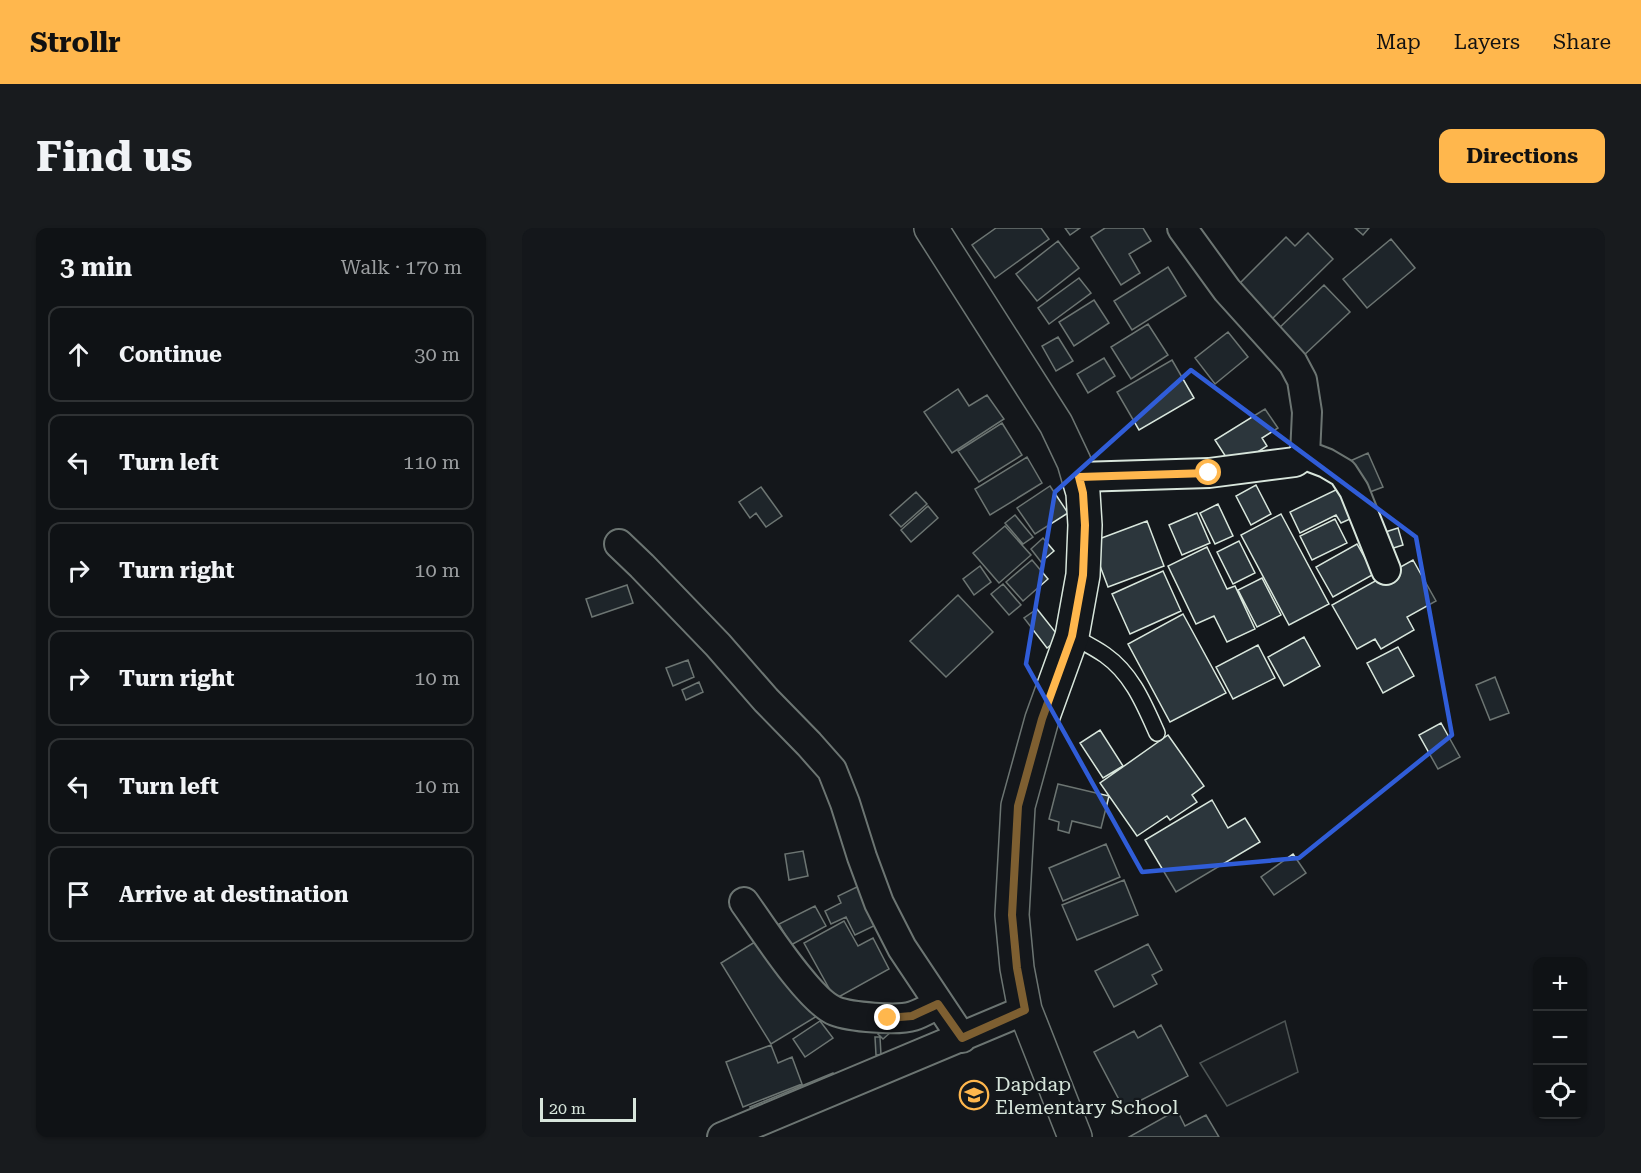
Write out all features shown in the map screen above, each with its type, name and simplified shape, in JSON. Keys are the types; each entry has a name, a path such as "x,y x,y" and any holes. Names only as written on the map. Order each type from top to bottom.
{"street":[{"path":"931,228 1056,424 1074,462 1083,493 1084,565 1072,636 1042,719 1018,806 1012,915 1017,968 1025,1010 1075,1137"},
{"path":"1182,228 1227,290 1293,363 1302,380 1307,412 1305,455"},
{"path":"1079,477 1209,473 1295,462 1305,455"},
{"path":"1305,455 1343,473 1354,490 1386,570"},
{"path":"619,544 718,645 832,770 879,903 902,948 962,1038"},
{"path":"744,902 794,972 821,1002 835,1011 888,1018 912,1016 938,1004"},
{"path":"722,1137 1025,1010"}],"lane":[{"path":"1072,636 1105,654 1119,666 1133,684 1158,733"}],"highlighted area":[{"path":"1191,370 1416,537 1452,735 1299,858 1142,872 1026,664 1055,492"}],"shaded area":[{"path":"1285,1021 1298,1072 1227,1106 1200,1063"}],"building":[{"path":"996,228 1041,228 1049,239 995,278 972,245"},
{"path":"1065,228 1080,228 1070,235"},
{"path":"1105,228 1143,228 1151,241 1129,254 1140,273 1121,285 1091,237"},
{"path":"1355,228 1369,228 1363,235"},
{"path":"1308,233 1333,259 1272,319 1238,285 1286,237 1295,246"},
{"path":"1391,239 1415,268 1367,308 1343,279"},
{"path":"1058,241 1079,268 1037,301 1016,274"},
{"path":"1168,267 1186,296 1132,330 1114,301"},
{"path":"1079,278 1091,293 1049,324 1038,308"},
{"path":"1324,285 1350,312 1302,357 1276,331"},
{"path":"1094,300 1109,323 1074,346 1059,322"},
{"path":"1148,324 1168,355 1131,379 1111,347"},
{"path":"1228,332 1248,357 1215,384 1195,358"},
{"path":"1058,337 1073,361 1056,371 1042,346"},
{"path":"1104,358 1115,376 1088,393 1077,374"},
{"path":"1172,360 1194,398 1139,430 1117,392"},
{"path":"958,389 969,406 987,395 1004,419 952,453 924,412"},
{"path":"1265,409 1278,428 1262,438 1267,446 1233,468 1215,440"},
{"path":"1002,423 1022,455 979,482 958,451"},
{"path":"1368,453 1383,487 1362,495 1348,462"},
{"path":"1027,457 1042,483 990,515 975,489"},
{"path":"1256,485 1271,514 1251,525 1236,496"},
{"path":"1050,486 1068,513 1035,534 1017,508"},
{"path":"1344,486 1359,515 1341,523 1336,515 1300,533 1290,512"},
{"path":"761,487 782,516 766,527 756,513 750,518 739,502"},
{"path":"916,492 927,504 901,527 890,515"},
{"path":"1218,504 1233,536 1215,544 1200,513"},
{"path":"928,506 938,518 911,542 901,530"},
{"path":"1197,513 1210,543 1182,555 1169,525"},
{"path":"1281,514 1329,604 1289,625 1241,535"},
{"path":"1015,515 1033,537 1023,544 1005,523"},
{"path":"1335,519 1347,543 1312,560 1300,536"},
{"path":"1147,521 1164,566 1108,587 1091,542"},
{"path":"1005,526 1031,555 999,583 973,553"},
{"path":"1398,528 1403,545 1384,551 1379,534"},
{"path":"1043,538 1054,551 1041,562 1031,549"},
{"path":"1239,541 1255,573 1233,584 1217,552"},
{"path":"1357,544 1374,574 1333,597 1316,567"},
{"path":"1207,547 1227,589 1235,586 1255,629 1227,642 1214,616 1196,624 1168,566"},
{"path":"1032,560 1048,579 1023,601 1006,582"},
{"path":"1413,560 1436,601 1407,617 1414,630 1381,649 1375,639 1357,649 1332,605"},
{"path":"980,566 991,582 974,595 963,579"},
{"path":"1163,571 1181,611 1130,634 1112,594"},
{"path":"1262,578 1281,615 1257,627 1238,590"},
{"path":"1003,584 1021,605 1009,615 991,594"},
{"path":"627,585 633,603 592,617 586,599"},
{"path":"958,595 993,632 946,677 910,641"},
{"path":"1037,609 1060,638 1047,648 1024,618"},
{"path":"1183,614 1226,693 1170,722 1128,644"},
{"path":"1304,637 1320,666 1284,686 1268,657"},
{"path":"1258,645 1275,678 1233,699 1216,667"},
{"path":"1398,647 1414,676 1383,693 1367,663"},
{"path":"688,660 694,677 673,686 666,668"},
{"path":"1495,677 1509,713 1490,720 1476,685"},
{"path":"699,682 703,692 686,700 682,690"},
{"path":"1441,723 1460,757 1438,769 1419,735"},
{"path":"1100,730 1123,766 1103,778 1080,743"},
{"path":"1168,735 1204,786 1192,795 1197,802 1170,820 1167,816 1137,836 1100,783"},
{"path":"1058,784 1109,796 1101,828 1072,821 1069,833 1058,830 1059,822 1049,819"},
{"path":"1212,800 1228,828 1245,818 1260,842 1176,892 1145,840"},
{"path":"1106,844 1120,877 1063,901 1049,868"},
{"path":"803,851 808,876 789,880 785,854"},
{"path":"1293,854 1306,873 1274,895 1261,877"},
{"path":"1124,880 1138,915 1077,940 1062,905"},
{"path":"861,885 880,923 855,935 846,917 831,924 825,911 841,903 838,896"},
{"path":"815,906 826,926 791,945 779,924"},
{"path":"844,921 858,946 873,938 889,969 835,999 804,943"},
{"path":"758,940 817,1016 771,1044 721,963"},
{"path":"1148,944 1162,970 1152,975 1157,984 1114,1007 1095,971"},
{"path":"820,1021 833,1038 805,1057 793,1039"},
{"path":"1161,1025 1188,1076 1124,1109 1094,1052 1134,1031 1138,1038"},
{"path":"887,1027 891,1032 883,1039 878,1034"},
{"path":"875,1037 880,1037 881,1055 876,1055"},
{"path":"771,1045 778,1063 792,1057 802,1084 743,1107 726,1062"},
{"path":"833,1073 837,1084 754,1118 750,1107"},
{"path":"1177,1110 1185,1126 1206,1115 1219,1137 1129,1137"}],"place":[{"name":"Dapdap Elementary School","path":"974,1095"}],"route":[{"path":"888,1018 912,1016 938,1004 962,1038 1025,1010 1017,968 1012,915 1018,806 1042,719 1072,636 1083,575 1085,525 1083,493 1079,477 1209,473"}]}
